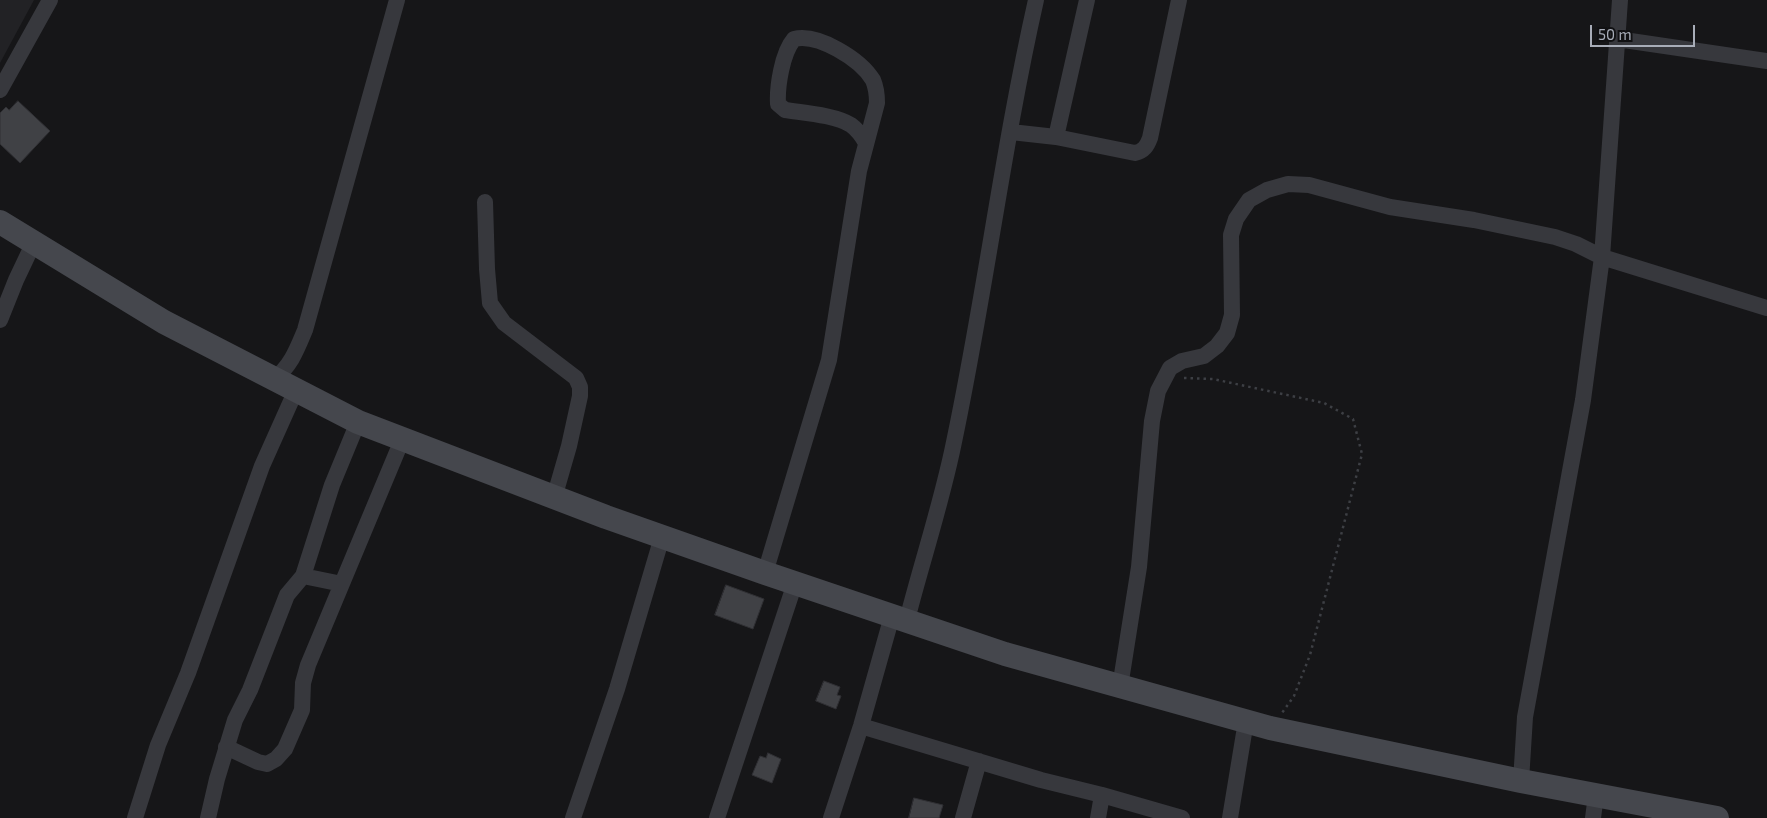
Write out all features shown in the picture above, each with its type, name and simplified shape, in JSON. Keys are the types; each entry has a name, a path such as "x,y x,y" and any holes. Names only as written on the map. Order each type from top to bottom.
{"main road":[{"path":"0,222 164,322 358,422 554,498 795,584 1005,654 1270,728 1521,781 1717,818"}],"street":[{"path":"0,90 50,0"},
{"path":"274,379 284,371 292,360 305,330 397,0"},
{"path":"830,818 861,726 870,692 899,618 941,499 984,288 1018,80 1036,0"},
{"path":"1056,138 1087,0"},
{"path":"1010,132 1056,138 1135,153 1142,151 1147,146 1150,138 1180,0"},
{"path":"1521,781 1525,717 1583,400 1602,257 1620,0"},
{"path":"764,573 829,360 859,171 877,103 872,80 841,51 825,43 806,38 794,39 790,43 777,89 778,104 785,110 839,120 849,124 859,132 866,143"},
{"path":"1617,39 1767,61"},
{"path":"1120,687 1139,568 1152,421 1158,391 1170,368 1182,361 1204,356 1217,346 1227,333 1232,315 1231,235 1236,219 1249,200 1267,190 1288,184 1309,185 1390,207 1474,220 1556,237 1576,244 1602,257 1767,308"},
{"path":"485,202 490,304 504,323 576,378 580,387 580,396 569,446 554,498"},
{"path":"0,320 34,242"},
{"path":"135,818 158,746 188,673 262,466 296,390"},
{"path":"208,818 226,747 236,720 250,690 287,595 303,576 332,485 358,422"},
{"path":"226,747 258,762 267,764 276,759 285,748 302,710 303,683 308,665 402,440"},
{"path":"573,818 617,689 662,537"},
{"path":"303,576 342,584"},
{"path":"717,818 795,584"},
{"path":"1230,818 1246,721"},
{"path":"861,726 1041,780 1182,818"},
{"path":"963,818 979,761"},
{"path":"1098,818 1102,795"},
{"path":"1593,818 1596,795"}],"path":[{"path":"1164,377 1213,380 1324,402 1353,419 1362,454 1310,656 1294,696 1270,728"}],"shaded area":[{"path":"0,0 34,0 0,63"}],"building":[{"path":"18,101 50,131 20,163 0,144 0,113 6,107 9,110"},
{"path":"726,585 764,599 753,629 715,615"},
{"path":"824,681 840,687 837,695 841,696 836,709 816,701"},
{"path":"768,753 781,759 772,783 752,775 760,756 766,758"},
{"path":"914,798 943,805 939,818 909,818"}]}
